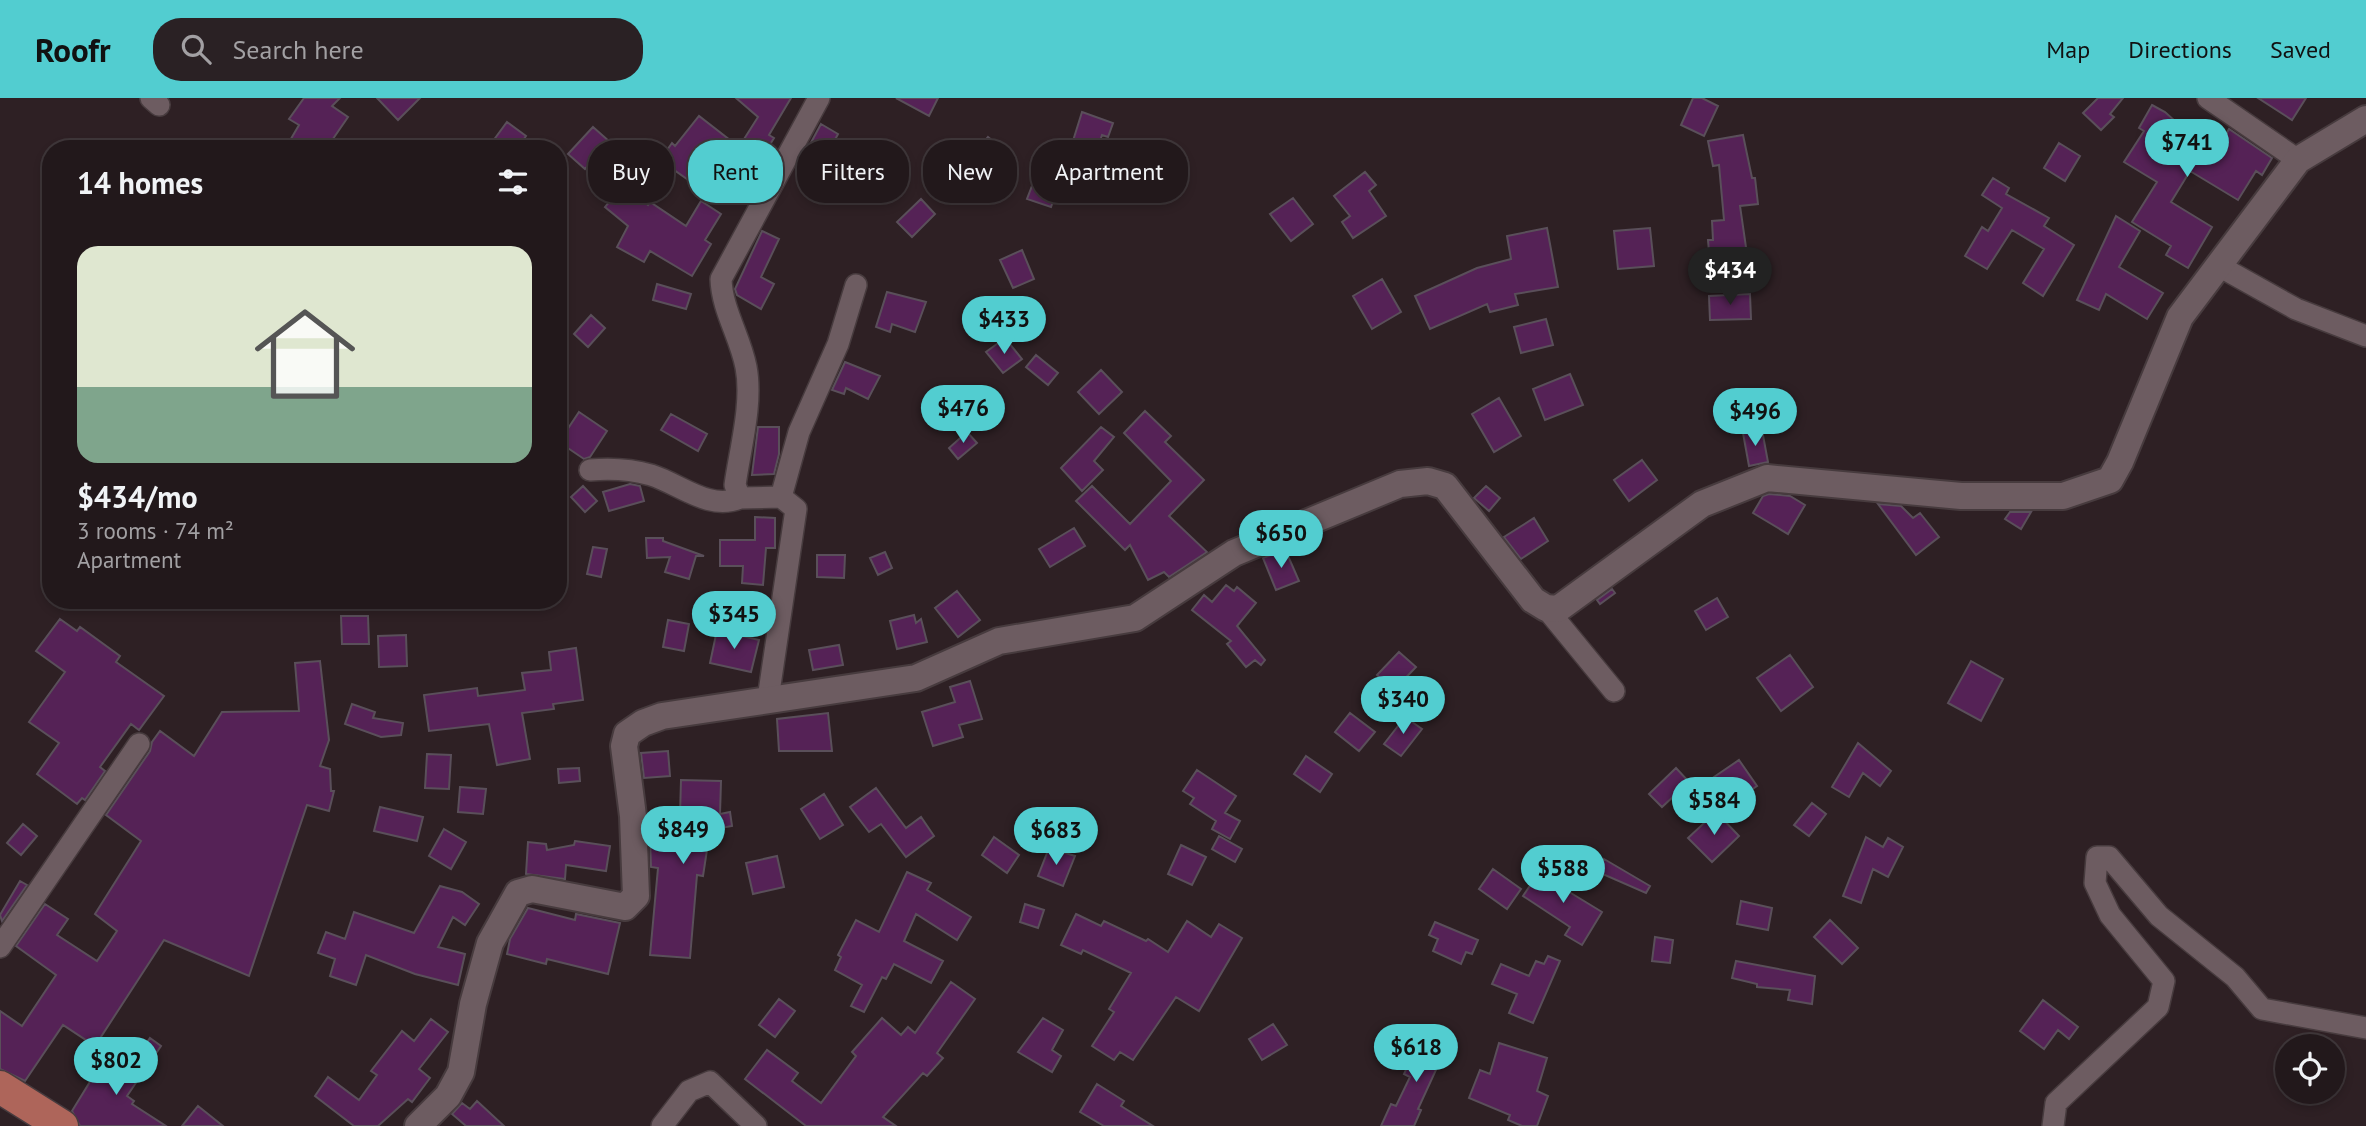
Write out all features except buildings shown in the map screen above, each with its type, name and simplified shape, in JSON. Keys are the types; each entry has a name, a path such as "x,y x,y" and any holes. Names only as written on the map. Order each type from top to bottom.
{"main road":[{"path":"0,1087 62,1126"}],"street":[{"path":"740,498 735,485 747,397 746,368 722,296 721,279 819,98"},
{"path":"2208,98 2298,160"},
{"path":"1546,608 1558,610 1702,504 1767,478 1961,496 2063,496 2110,480 2169,337 2180,317 2298,160 2366,119"},
{"path":"2219,266 2296,309 2366,336"},
{"path":"780,497 799,432 838,344 856,285"},
{"path":"590,470 619,468 652,476 702,498 727,503 740,498 780,497 796,509 768,699"},
{"path":"418,1126 448,1096 461,1072 473,1004 490,943 518,893 532,889 625,907 636,896 633,816 624,747 627,734 662,716 916,678 999,641 1135,618 1234,553 1400,484 1428,481 1445,486 1533,600 1546,608 1614,691"},
{"path":"0,947 139,744"},
{"path":"2053,1126 2056,1103 2158,1007 2164,981 2110,915 2095,883 2097,857 2109,857 2160,916 2235,977 2262,1009 2297,1017 2356,1023 2366,1028"},
{"path":"662,1126 689,1091 710,1082 756,1126"}]}
